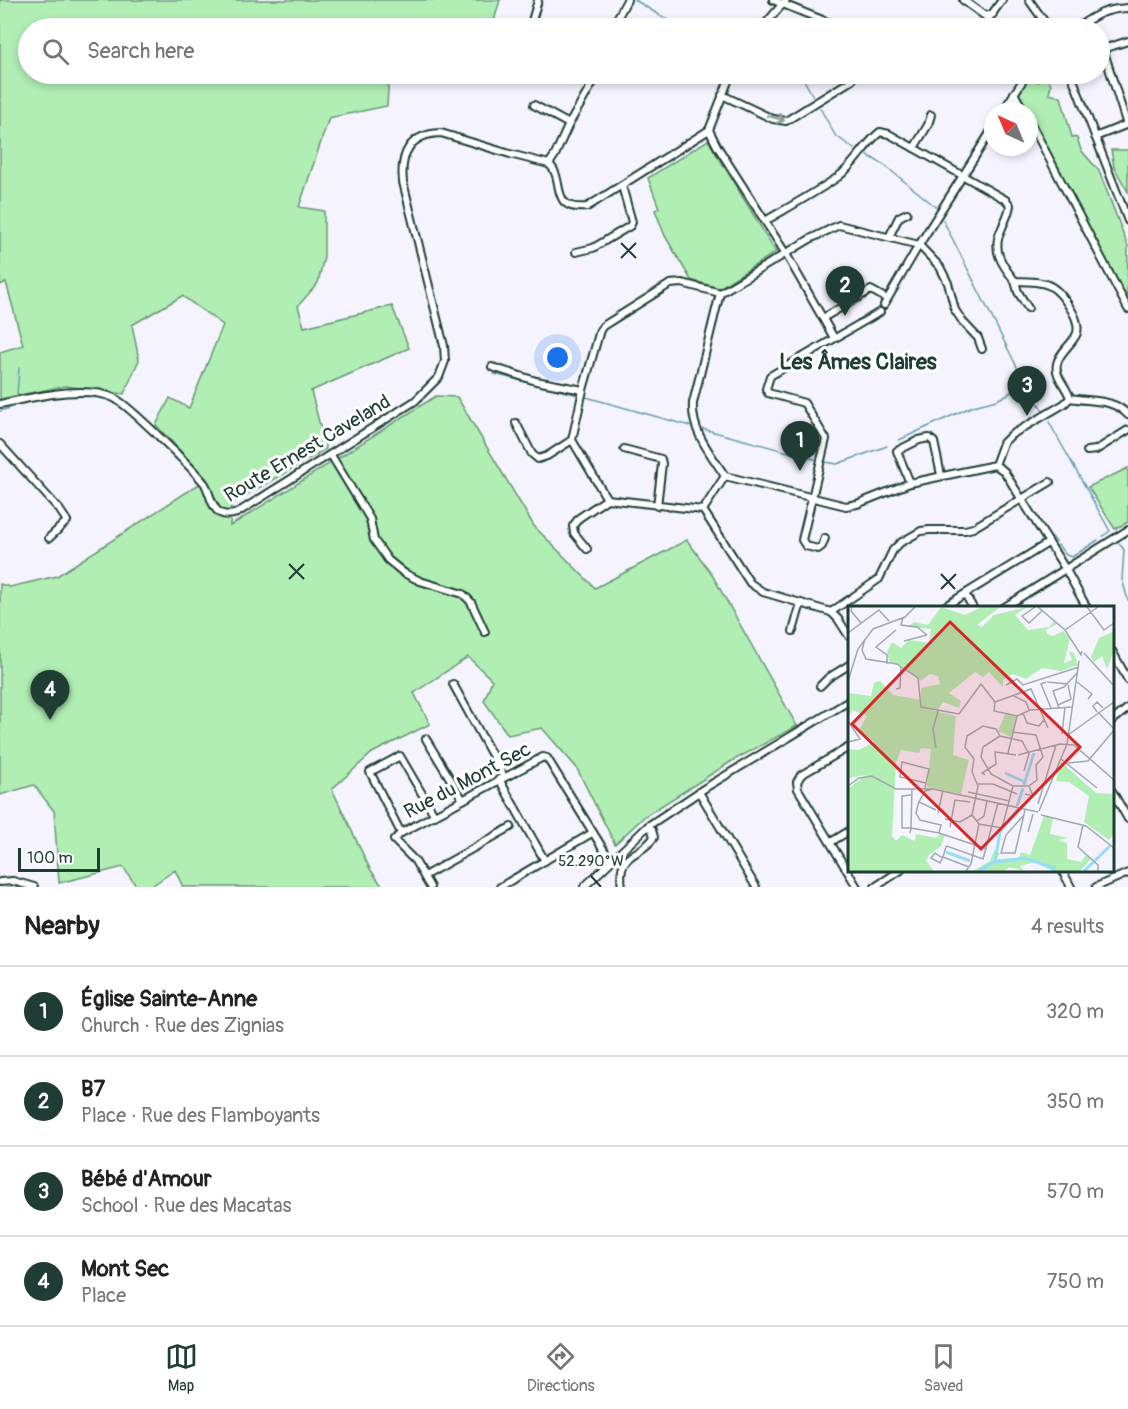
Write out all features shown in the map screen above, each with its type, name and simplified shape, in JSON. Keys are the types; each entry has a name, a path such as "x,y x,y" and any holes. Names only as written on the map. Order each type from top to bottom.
{"street":[{"path":"533,18 538,0"},
{"path":"617,18 627,0"},
{"path":"773,0 784,2 820,18"},
{"path":"963,0 984,16 993,14"},
{"path":"990,18 1002,0"},
{"path":"1029,0 1042,18"},
{"path":"770,18 784,2"},
{"path":"1090,18 1108,10 1128,8"},
{"path":"1110,47 1128,41"},
{"path":"1095,137 1128,124 1110,70"},
{"path":"592,84 549,164 554,171 559,195 570,206 587,207 709,130 727,84"},
{"path":"722,95 765,115 786,121 846,84"},
{"path":"1008,102 1020,84"},
{"path":"1075,84 1128,221"},
{"path":"1014,93 1019,102"},
{"path":"534,105 569,124"},
{"path":"914,148 928,126 931,115"},
{"path":"709,130 786,254 834,338"},
{"path":"765,221 838,177 857,160 871,140 880,132 889,134 998,194 1010,205 1009,212 996,238 996,250 1028,308"},
{"name":"Route Ernest Caveland","path":"0,404 56,393 99,394 114,398 199,478 208,490 216,509 226,515 237,513 415,402 439,377 445,361 444,346 403,182 404,156 410,145 422,136 441,133 549,164"},
{"path":"1038,137 1128,309"},
{"path":"823,318 871,290 886,302 984,143"},
{"path":"576,252 593,248 630,226 632,222 622,186"},
{"path":"889,237 899,217 906,213"},
{"path":"607,499 572,440 582,390 603,326 670,284 682,283 720,293 839,225 919,245 940,267 948,283 955,310 978,338 982,349"},
{"path":"1015,281 1038,282 1052,286 1061,293 1074,314 1078,331 1056,365 1070,398"},
{"path":"834,294 844,288 849,303"},
{"path":"720,293 693,403 692,416 696,430 724,476 846,506 857,504 910,483 995,465 1004,471 1086,606"},
{"path":"825,538 818,549 806,546 802,540 827,442 826,437 804,403 768,393 766,389 771,376 880,312"},
{"path":"492,368 536,381 582,390"},
{"path":"1070,398 1108,402 1117,405 1128,415"},
{"path":"995,465 1003,443 1011,435 1064,404 1070,398"},
{"path":"516,423 532,454 538,459 572,440"},
{"path":"1086,451 1096,450 1128,430"},
{"path":"910,483 897,451 919,440 929,438 934,442 941,475"},
{"path":"0,444 59,509 67,521 49,538"},
{"path":"624,449 661,459 657,506"},
{"path":"331,455 370,519 374,540 388,560 404,573 420,581 463,594 471,602 485,632"},
{"path":"703,510 724,476"},
{"path":"831,612 879,579 892,550 900,543 921,531 973,528 1050,482"},
{"path":"587,549 574,533 573,526 579,518 607,499 703,510"},
{"path":"703,510 750,583 763,592 831,612 848,634"},
{"path":"1006,606 1128,530"},
{"path":"945,606 1048,543"},
{"path":"965,594 972,606"},
{"path":"793,631 801,603"},
{"path":"1113,653 1128,680"},
{"path":"820,686 848,666"},
{"path":"453,684 544,861"},
{"path":"584,887 648,825 848,702"},
{"path":"1113,720 1128,708"},
{"path":"426,739 463,800"},
{"path":"848,748 801,775 797,782 798,789 848,871"},
{"path":"401,833 370,772 400,756 435,816"},
{"name":"Rue du Mont Sec","path":"424,876 415,861 394,840 401,833 543,757 546,758 610,860"},
{"path":"699,792 756,887"},
{"path":"1113,793 1128,819"},
{"path":"622,887 620,872 625,862 654,837 648,825"},
{"path":"430,887 424,876 511,827"},
{"path":"831,842 848,832"},
{"path":"500,887 592,833"},
{"path":"848,872 857,887"},
{"path":"875,887 898,872"},
{"path":"1063,872 1071,887"},
{"path":"1096,887 1128,873"},
{"path":"0,882 13,881 32,887"}],"green space":[{"path":"0,0 500,0 495,18 18,18 18,84 388,84 387,106 329,118 299,207 324,211 324,257 318,283 298,306 304,327 392,306 409,348 311,391 326,449 231,504 230,526 436,396 457,397 534,526 595,588 687,540 711,573 797,726 732,761 645,816 615,844 576,767 542,728 508,735 484,701 492,680 468,657 414,693 430,724 372,753 332,789 370,869 383,887 183,887 175,870 150,887 137,887 123,867 59,883 54,811 34,785 0,795 0,584 10,587 57,576 207,479 156,425 170,398 189,408 223,325 182,296 132,325 139,360 124,394 65,386 0,399 0,352 23,345 6,282 0,285"},
{"path":"1025,84 1051,84 1049,94 1061,97 1072,137 1077,138 1081,150 1099,171 1128,246 1127,302 1038,130 1038,102 1023,102 1018,93"},
{"path":"708,140 776,252 719,288 691,280 665,236 655,210 659,208 648,178"},
{"path":"1111,150 1128,150 1128,192 1114,167"},
{"path":"1128,468 1128,522 1115,529 1088,487"}],"waterway":[{"path":"635,0 664,18"},
{"path":"806,84 814,98"},
{"path":"820,108 835,135 854,149"},
{"path":"867,155 884,165 936,207"},
{"path":"943,220 1021,375 1043,411"},
{"path":"17,395 19,368"},
{"path":"494,374 578,395"},
{"path":"899,440 973,406 997,400 1021,387 1032,394"},
{"path":"586,397 690,426"},
{"path":"0,411 14,405"},
{"path":"1049,422 1110,531 1103,536"},
{"path":"703,429 818,460"},
{"path":"826,462 837,464 887,446"},
{"path":"1052,537 1056,542"},
{"path":"1058,545 1066,555 1072,557 1098,540"},
{"path":"1119,543 1124,550 1122,579 1128,600"}],"place":[{"name":"B7","path":"845,316"},
{"name":"Bébé d'Amour","path":"1027,416"},
{"name":"Église Sainte-Anne","path":"800,471"},
{"name":"Mont Sec","path":"50,720"}],"district":[{"name":"Les Âmes Claires","path":"858,361"}]}
